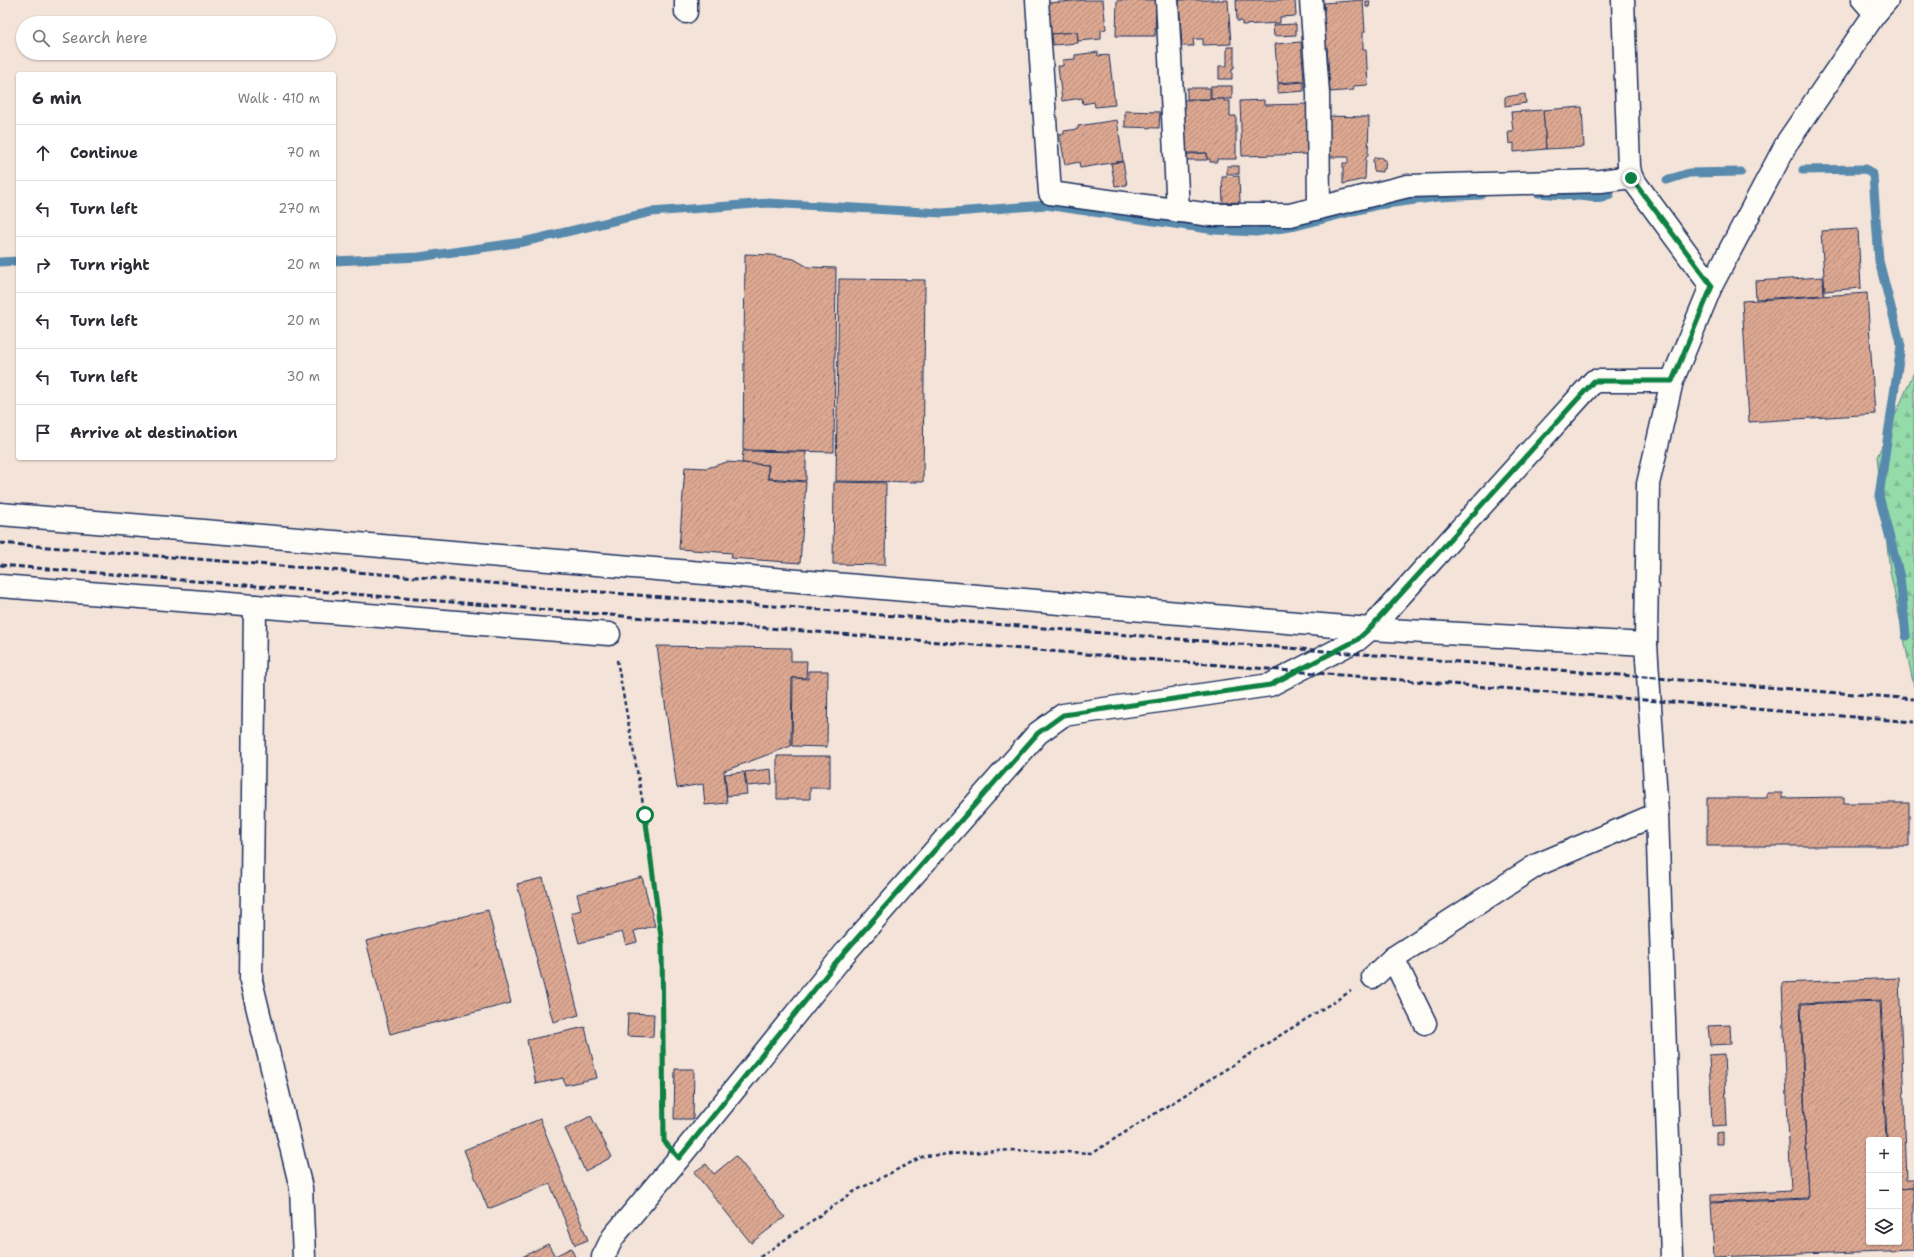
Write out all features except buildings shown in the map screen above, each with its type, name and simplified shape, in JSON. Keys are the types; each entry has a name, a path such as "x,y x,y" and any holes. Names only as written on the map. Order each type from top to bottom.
{"street":[{"path":"1037,0 1050,193 1211,215 1290,215 1408,186 1601,181 1631,178"},
{"path":"1167,0 1178,211"},
{"path":"1311,0 1318,93 1319,208"},
{"path":"1623,0 1628,167 1631,178 1712,286"},
{"path":"1672,1257 1657,814 1646,644 1648,484 1672,381 1712,286 1788,141 1874,5"},
{"path":"603,1257 613,1237 679,1158 844,953 1038,733 1063,715 1270,685 1357,640 1370,628 1594,381 1672,381"},
{"path":"0,514 1370,628 1646,644"},
{"path":"0,586 608,634"},
{"path":"255,606 251,980 301,1188 304,1257"},
{"path":"1373,977 1393,958 1538,865 1657,814"},
{"path":"1393,958 1425,1023"}],"path":[{"path":"608,634 616,654 653,865 662,944 664,1141 679,1158"},
{"path":"760,1257 855,1191 924,1156 1010,1150 1092,1153 1373,977"}],"green space":[{"path":"1914,372 1914,687 1890,571 1877,457"}],"waterway":[{"path":"1803,170 1866,169 1873,175 1879,261 1901,346 1879,496 1900,577 1906,636"},
{"path":"1667,180 1689,173 1741,172"},
{"path":"1538,193 1602,198 1610,195"},
{"path":"336,261 419,257 523,242 651,212 768,203 942,213 1046,205 1215,230 1256,232 1296,226 1378,205 1438,197 1481,195"},
{"path":"0,262 16,261"}],"railway":[{"path":"0,543 1914,699"},
{"path":"0,565 1914,722"}],"route":[{"path":"645,815 653,865 662,944 664,1141 679,1158 844,953 1038,733 1063,715 1270,685 1357,640 1370,628 1594,381 1672,381 1712,286 1631,178"}]}
